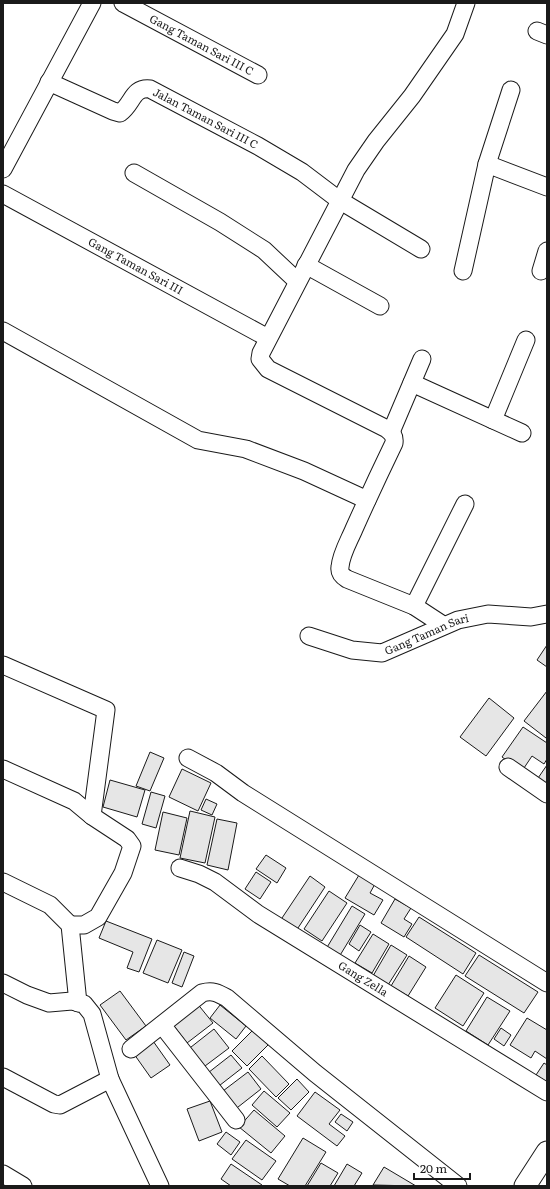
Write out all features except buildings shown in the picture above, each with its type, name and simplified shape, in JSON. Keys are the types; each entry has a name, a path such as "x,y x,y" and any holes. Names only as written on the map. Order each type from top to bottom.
{"street":[{"path":"3,169 92,3"},
{"name":"Gang Taman Sari III C","path":"123,3 258,75"},
{"path":"443,625 414,606 347,579 342,576 340,571 341,562 347,546 394,443 394,436 387,429 268,369 260,359 261,353 268,338 356,170 376,141 412,96 455,34 466,3"},
{"name":"Jalan Taman Sari III C","path":"49,82 120,113 125,110 137,92 143,89 150,90 258,146 302,172 340,200"},
{"path":"463,271 487,164 511,90"},
{"path":"487,164 547,187"},
{"path":"134,173 220,222 264,250 297,281"},
{"name":"Gang Taman Sari III","path":"3,194 268,338"},
{"path":"340,200 421,249"},
{"path":"541,271 547,251"},
{"path":"306,265 380,306"},
{"path":"3,331 198,440 246,449 304,471 367,500"},
{"path":"493,420 526,340"},
{"path":"391,432 422,359"},
{"path":"412,383 522,433"},
{"path":"414,606 465,504"},
{"name":"Gang Taman Sari","path":"309,636 352,650 382,653 443,625 479,615 488,614 531,617 547,614"},
{"path":"3,665 106,710 92,816"},
{"path":"188,758 216,773 243,793 547,983"},
{"path":"508,767 547,794"},
{"path":"3,769 74,801 92,816 127,839 132,846 123,873 98,917 84,925 70,925"},
{"name":"Gang Zella","path":"180,868 199,874 215,882 258,914 547,1092"},
{"path":"3,882 50,905 70,925 78,1003"},
{"path":"3,983 27,995 49,1003 72,1001 84,1004 92,1014 110,1079 160,1186"},
{"path":"131,1049 202,993 210,991 217,992 227,998 315,1073 458,1186"},
{"path":"162,1025 236,1120"},
{"path":"3,1077 54,1104 60,1105 110,1079"},
{"path":"525,1186 547,1152"},
{"path":"3,1174 23,1186"}]}
